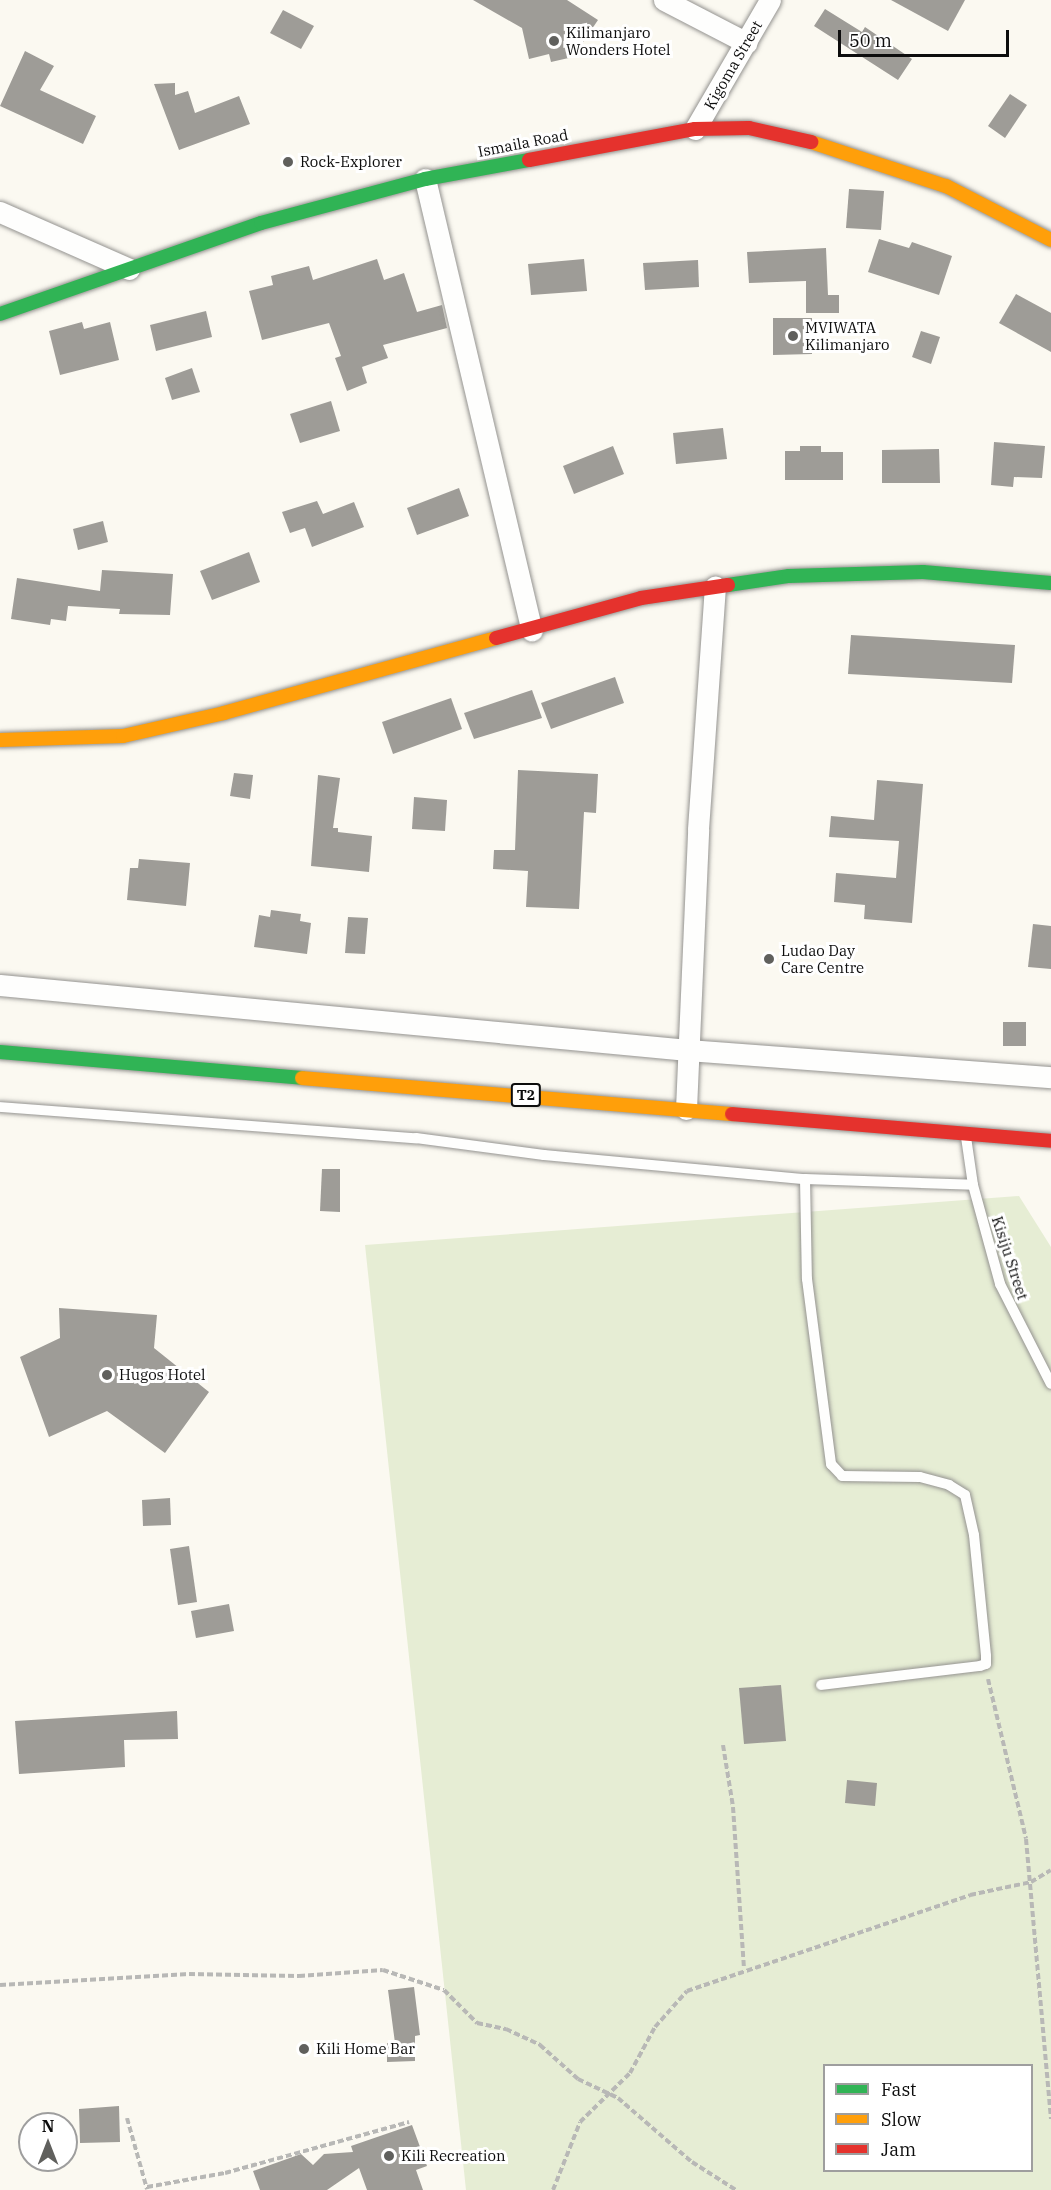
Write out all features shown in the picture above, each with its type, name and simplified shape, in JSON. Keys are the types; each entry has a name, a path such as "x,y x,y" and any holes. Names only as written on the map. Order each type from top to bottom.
{"main road":[{"name":"Ismaila Road","path":"0,314 261,223 425,179 695,129 749,128 805,140 946,186 1051,240"},
{"path":"0,740 123,736 225,713 532,630 641,597 789,576 923,572 1051,583"},
{"name":"T2","path":"0,1052 1051,1141"}],"street":[{"path":"664,0 747,43"},
{"name":"Kigoma Street","path":"695,129 770,0"},
{"path":"425,179 532,630"},
{"path":"0,212 129,269"},
{"path":"686,1109 715,586"},
{"path":"0,985 688,1050 1051,1077"}],"lane":[{"path":"0,1107 416,1138 544,1155 805,1179 973,1185"},
{"name":"Kisiju Street","path":"965,1133 973,1185 1000,1284 1051,1384"},
{"path":"805,1179 807,1279 831,1464 842,1476 920,1477 949,1485 965,1495 974,1535 986,1664 821,1685"}],"path":[{"path":"986,1664 992,1711 1021,1813 1030,1882 1051,2119"},
{"path":"723,1745 733,1807 744,1969"},
{"path":"553,2190 579,2122 630,2073 655,2027 675,2001 703,1983 970,1895 1030,1882 1051,1870"},
{"path":"0,1985 189,1974 299,1976 383,1970 444,1990 477,2023 506,2029 540,2045 578,2079 609,2093 692,2162 736,2190"},
{"path":"127,2118 147,2189 225,2174 409,2122"}],"green space":[{"path":"1019,1196 1051,1247 1051,2190 466,2190 365,1245"}],"building":[{"name":"Kilimanjaro Wonders Hotel","path":"473,0 567,0 598,20 573,57 551,62 549,54 529,59 522,28"},
{"path":"891,0 965,0 948,31"},
{"path":"825,9 862,32 865,27 912,59 898,80 814,26"},
{"path":"283,10 314,26 301,49 270,33"},
{"path":"25,51 54,66 40,90 96,116 83,144 0,106"},
{"path":"175,83 175,95 188,91 195,113 239,96 250,124 179,150 154,84"},
{"path":"1010,94 1027,105 1005,138 988,126"},
{"path":"849,189 884,191 881,230 846,228"},
{"path":"879,239 909,248 912,242 952,256 939,295 868,272"},
{"path":"826,248 828,295 839,295 839,313 806,313 806,281 749,283 747,252"},
{"path":"377,259 384,280 404,273 417,312 442,305 447,328 383,345 388,358 362,367 367,383 347,391 335,358 341,356 329,323 262,340 249,291 273,285 271,276 309,266 313,280"},
{"path":"584,259 587,291 531,295 528,264"},
{"path":"698,260 699,287 645,290 643,263"},
{"path":"1016,294 1051,313 1051,352 999,323"},
{"path":"206,311 212,337 156,351 150,325"},
{"name":"MVIWATA Kilimanjaro","path":"773,318 812,318 812,354 773,355"},
{"path":"82,322 84,329 110,322 119,360 60,375 49,331"},
{"path":"921,331 940,337 931,364 912,357"},
{"path":"192,368 200,392 172,400 165,378"},
{"path":"331,401 340,431 300,443 290,414"},
{"path":"723,428 727,459 676,464 673,433"},
{"path":"994,442 1045,446 1042,478 1014,477 1013,487 991,485"},
{"path":"613,446 624,474 574,494 563,466"},
{"path":"800,446 821,446 821,452 843,452 843,480 785,480 785,451 800,451"},
{"path":"939,449 940,483 882,483 882,450"},
{"path":"459,488 469,516 417,535 407,508"},
{"path":"317,501 323,514 354,502 364,527 312,547 305,528 290,533 282,512"},
{"path":"103,521 108,542 78,550 73,529"},
{"path":"249,552 260,582 212,600 200,571"},
{"path":"102,570 173,574 170,615 119,614 120,609 68,606 66,621 51,619 50,625 11,619 17,578 100,591"},
{"path":"851,635 1015,645 1012,683 848,674"},
{"path":"615,677 624,703 551,729 541,703"},
{"path":"532,690 542,718 474,739 464,713"},
{"path":"451,698 462,729 393,754 382,722"},
{"path":"518,770 598,774 596,813 584,812 579,909 526,907 528,871 493,869 494,850 515,850"},
{"path":"234,773 253,775 250,799 230,796"},
{"path":"318,775 340,778 333,828 338,828 338,832 372,836 369,872 311,866"},
{"path":"877,780 923,784 912,923 864,919 865,905 834,902 836,873 896,878 899,841 829,837 831,816 874,820"},
{"path":"414,797 447,800 445,831 412,829"},
{"path":"139,859 190,863 186,906 127,900 130,868 138,868"},
{"path":"271,910 301,914 300,921 311,923 307,954 254,947 259,915 270,917"},
{"path":"348,917 368,918 365,954 345,953"},
{"path":"1033,924 1051,926 1051,969 1028,967"},
{"path":"1003,1022 1026,1022 1026,1046 1003,1046"},
{"path":"322,1169 340,1169 340,1212 320,1211"},
{"name":"Hugos Hotel","path":"59,1308 157,1315 154,1348 209,1392 165,1453 107,1411 49,1437 20,1357 60,1338"},
{"path":"170,1498 171,1525 143,1526 142,1500"},
{"path":"189,1546 197,1602 178,1605 170,1549"},
{"path":"229,1604 234,1631 196,1638 191,1611"},
{"path":"781,1685 786,1741 744,1744 739,1688"},
{"path":"177,1711 178,1739 124,1740 125,1767 19,1774 15,1721"},
{"path":"847,1780 877,1783 875,1806 845,1803"},
{"path":"414,1987 420,2035 415,2036 415,2061 387,2062 387,2043 395,2043 388,1990"},
{"path":"119,2106 120,2142 80,2143 79,2109"},
{"path":"412,2125 427,2166 416,2170 423,2190 367,2190 359,2168 327,2190 260,2190 253,2171 301,2154 313,2165 324,2154 353,2152 351,2146"}],"traffic: fast":[{"path":"0,314 261,223 425,179 529,160"},
{"path":"728,585 789,576 923,572 1051,583"},
{"path":"0,1052 302,1078"}],"traffic: slow":[{"path":"811,142 946,186 1051,240"},
{"path":"0,740 123,736 224,713 496,638"},
{"path":"302,1078 732,1114"}],"traffic: jam":[{"path":"529,160 695,129 749,128 811,142"},
{"path":"496,638 641,598 728,585"},
{"path":"732,1114 1051,1141"}],"place":[{"name":"Kilimanjaro Wonders Hotel","path":"554,41"},
{"name":"Rock-Explorer","path":"288,162"},
{"name":"MVIWATA Kilimanjaro","path":"793,336"},
{"name":"Ludao Day Care Centre","path":"769,959"},
{"name":"Hugos Hotel","path":"107,1375"},
{"name":"Kili Home Bar","path":"304,2049"},
{"name":"Kili Recreation","path":"389,2156"}]}
